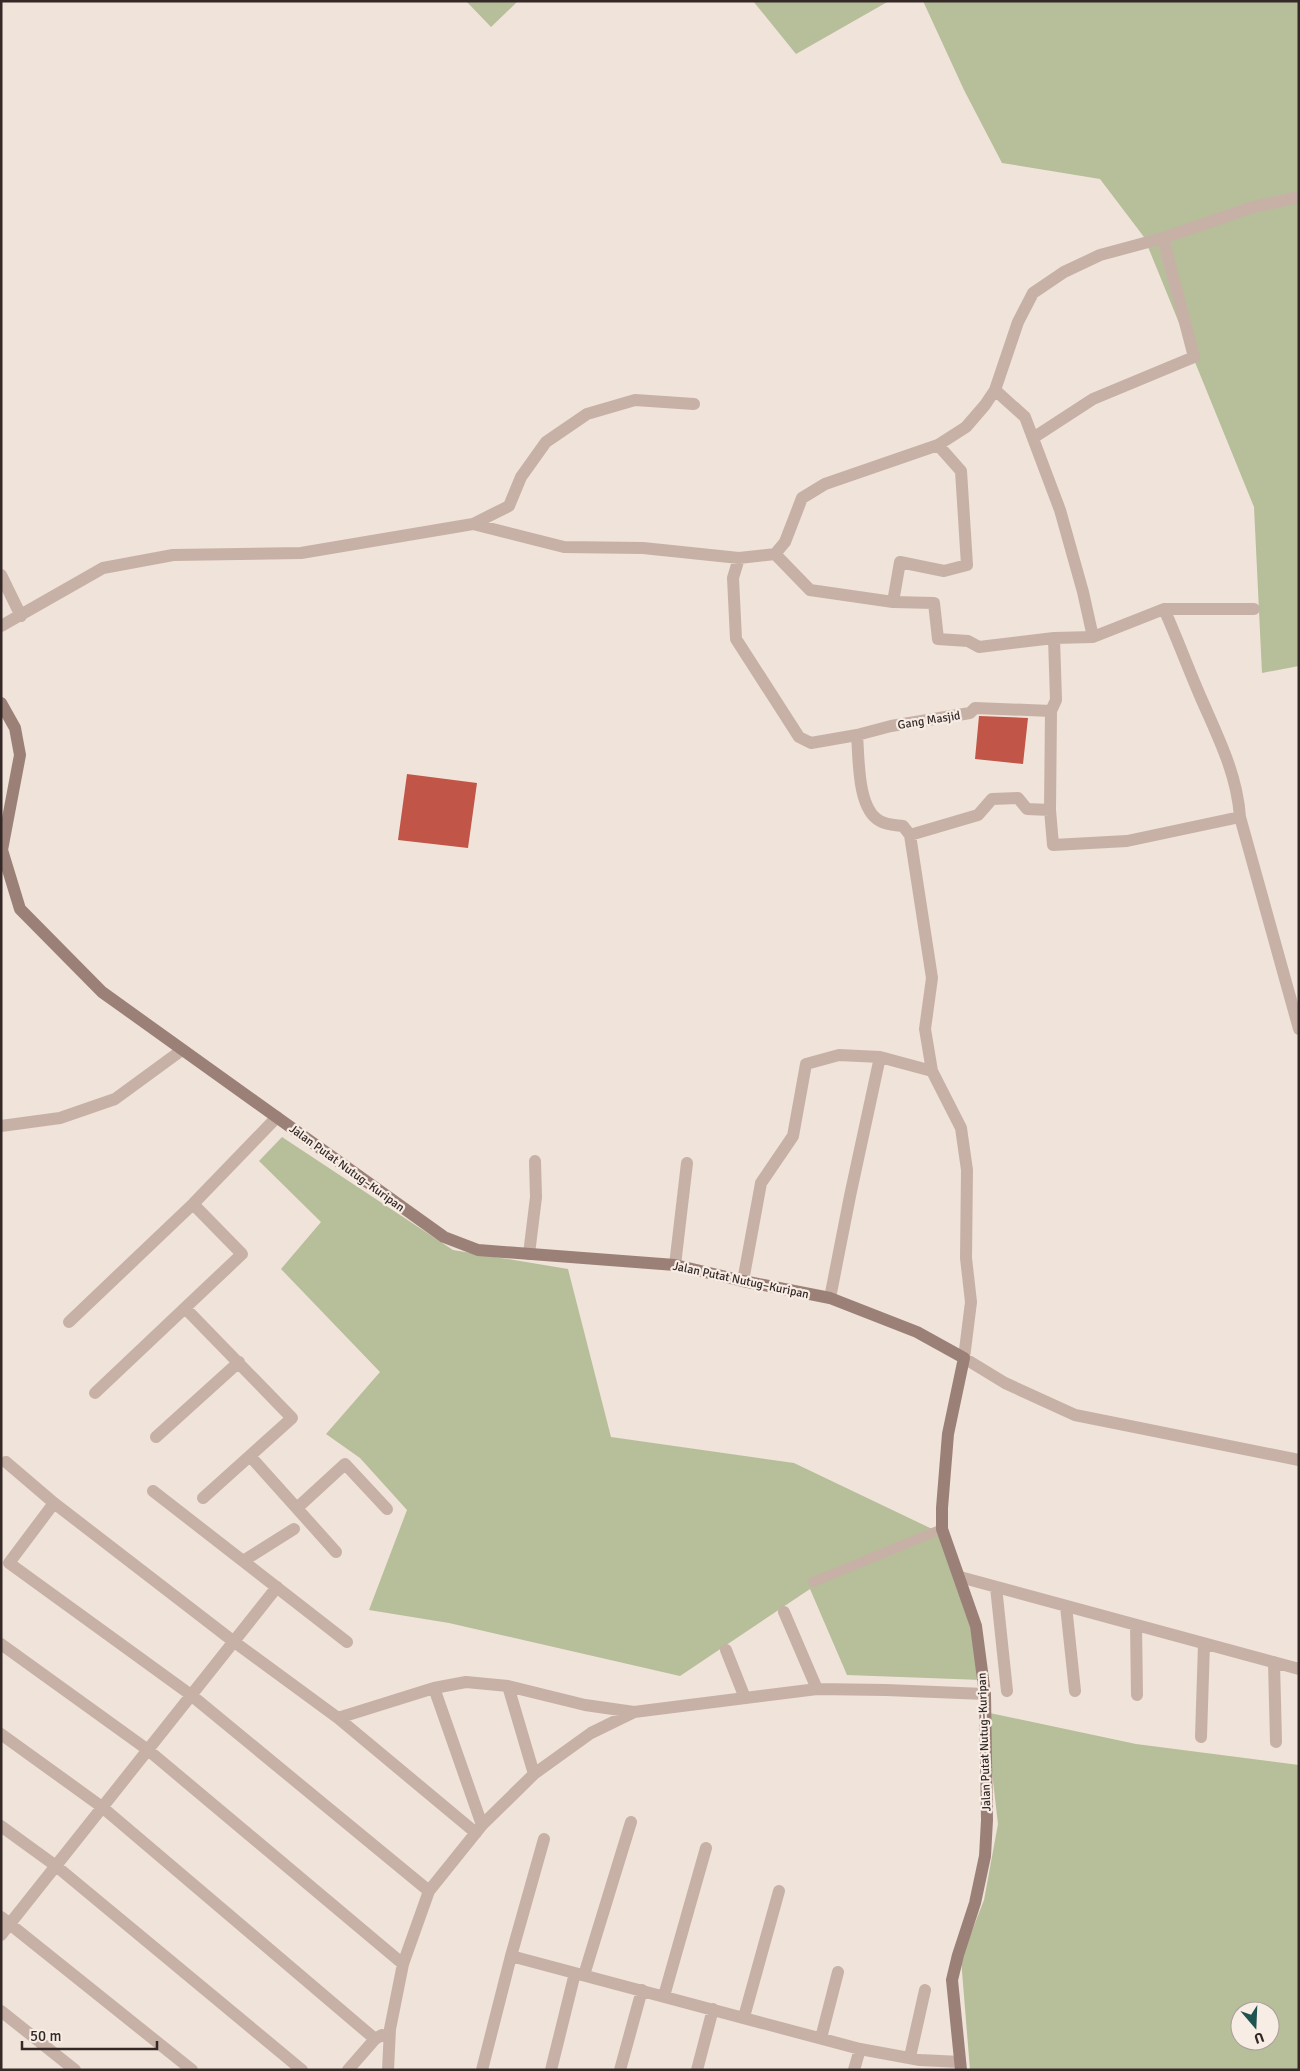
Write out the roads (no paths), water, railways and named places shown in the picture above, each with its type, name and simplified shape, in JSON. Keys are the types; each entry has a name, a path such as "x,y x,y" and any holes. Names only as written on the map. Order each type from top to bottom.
{"street":[{"path":"473,524 564,547 643,548 739,558 775,554 785,542 802,498 825,484 938,445 966,427 986,405 995,390 1018,322 1033,293 1064,272 1100,255 1163,238 1253,207 1299,198"},
{"path":"1033,438 1093,399 1194,357 1163,238"},
{"path":"995,390 1025,417 1060,510 1083,592 1093,637"},
{"path":"1,626 103,568 173,555 301,553 473,524 508,506 521,477 546,442 587,414 635,400 694,404"},
{"path":"893,602 900,562 944,571 967,565 961,471 938,445"},
{"path":"775,554 810,590 893,602 934,603 938,640 968,641 978,647 1054,638 1093,637 1164,609 1254,609"},
{"name":"Gang Masjid","path":"739,558 733,578 736,639 799,737 811,743 857,735 891,726 970,713 975,708 1051,710"},
{"path":"1,575 21,616"},
{"path":"1164,609 1224,748 1239,803 1240,818 1299,1029"},
{"path":"1054,638 1056,700 1051,710 1050,810 1052,845 1127,841 1240,818"},
{"name":"Jalan Putat Nutug–Kuripan","path":"1,703 15,728 20,754 2,850 20,909 102,992 444,1237 478,1250 675,1265 830,1298 917,1332 964,1358 948,1434 942,1529 976,1626 985,1694 987,1820 985,1856 975,1903 952,1980 960,2066"},
{"path":"857,735 863,796 870,814 881,822 903,826 910,835 932,978 926,1029 932,1071 961,1128 967,1170 966,1258 970,1302 964,1358 1005,1382 1075,1415 1299,1460"},
{"path":"910,835 978,816 992,799 1018,798 1026,809 1050,810"},
{"path":"1,1126 60,1118 115,1099 182,1050"},
{"path":"743,1281 761,1183 793,1136 806,1064 839,1054 880,1057 932,1071"},
{"path":"830,1298 880,1057"},
{"path":"69,1322 193,1204 277,1117"},
{"path":"529,1254 536,1198 535,1161"},
{"path":"675,1265 687,1163"},
{"path":"95,1394 242,1254 193,1204"},
{"path":"185,1308 292,1418 203,1498"},
{"path":"156,1437 239,1362"},
{"path":"250,1456 336,1552"},
{"path":"6,1462 54,1503 233,1641 338,1718 479,1829"},
{"path":"296,1508 345,1464 387,1509"},
{"path":"153,1491 347,1642"},
{"path":"54,1503 9,1563 191,1695 430,1891"},
{"path":"243,1562 294,1529"},
{"path":"960,1576 1299,1669"},
{"path":"1,1935 6,1920 56,1866 277,1587"},
{"path":"996,1587 1007,1691"},
{"path":"1066,1606 1075,1692"},
{"path":"784,1612 818,1689"},
{"path":"1136,1625 1137,1695"},
{"path":"1,1644 148,1750 403,1964"},
{"path":"1202,1737 1204,1644"},
{"path":"726,1650 745,1698"},
{"path":"1274,1662 1276,1742"},
{"path":"338,1718 434,1688 466,1682 508,1686 585,1705 634,1712 818,1689 985,1694"},
{"path":"508,1686 534,1774"},
{"path":"434,1688 479,1829"},
{"path":"388,2070 390,2029 403,1964 430,1891 479,1829 534,1774 592,1733 634,1712"},
{"path":"1,1734 102,1808 375,2039"},
{"path":"551,2070 580,1974 630,1822"},
{"path":"1,1826 56,1866 302,2070"},
{"path":"482,2070 511,1956 544,1839"},
{"path":"664,1996 706,1848"},
{"path":"744,2017 779,1891"},
{"path":"6,1920 192,2070"},
{"path":"511,1956 916,2062 960,2066"},
{"path":"821,2038 838,1972"},
{"path":"620,2070 642,1990"},
{"path":"916,2062 925,1990"},
{"path":"697,2070 713,2009"},
{"path":"1,2011 75,2070"},
{"path":"348,2070 375,2039 390,2029"},
{"path":"854,2070 860,2048"}],"lane":[{"path":"813,1582 942,1529"}]}
